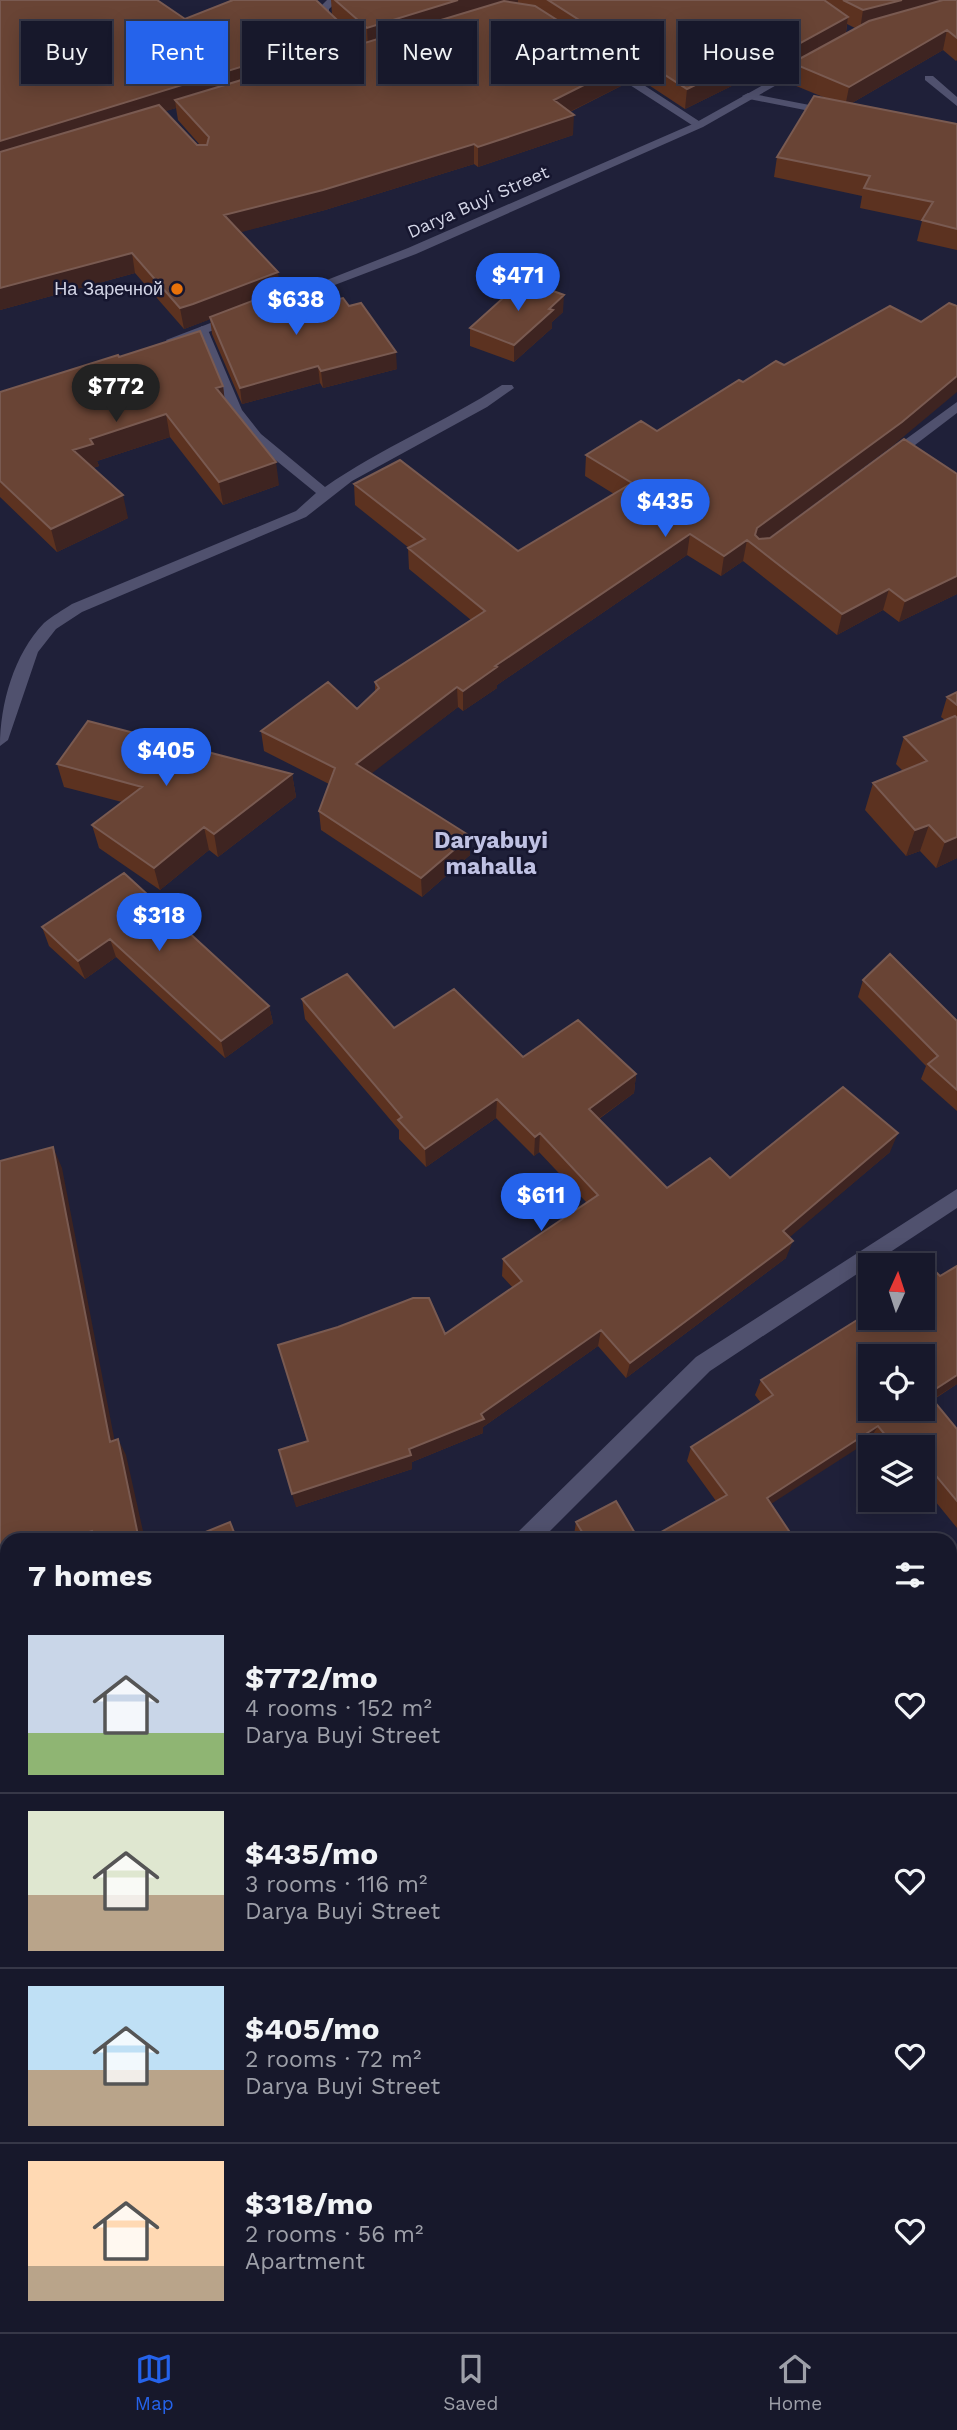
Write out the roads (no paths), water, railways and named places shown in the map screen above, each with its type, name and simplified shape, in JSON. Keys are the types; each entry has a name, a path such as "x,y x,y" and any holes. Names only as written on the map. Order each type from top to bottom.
{"street":[{"path":"327,21 324,18 324,8 334,0"},
{"path":"364,54 376,50"},
{"name":"Darya Buyi Street","path":"255,310 412,251 699,125 826,54"},
{"path":"929,78 957,103"},
{"path":"636,84 699,125"},
{"path":"748,96 839,114"},
{"path":"164,343 242,315"},
{"path":"202,330 236,411 256,437 323,492"},
{"path":"0,740 31,650 51,625 77,608 301,514 323,492 476,410 507,388"},
{"path":"880,465 957,406"},
{"path":"533,1533 703,1364 957,1197"}],"place":[{"name":"На Заречной","path":"177,289"}],"district":[{"name":"Daryabuyi mahalla","path":"491,853"}]}
